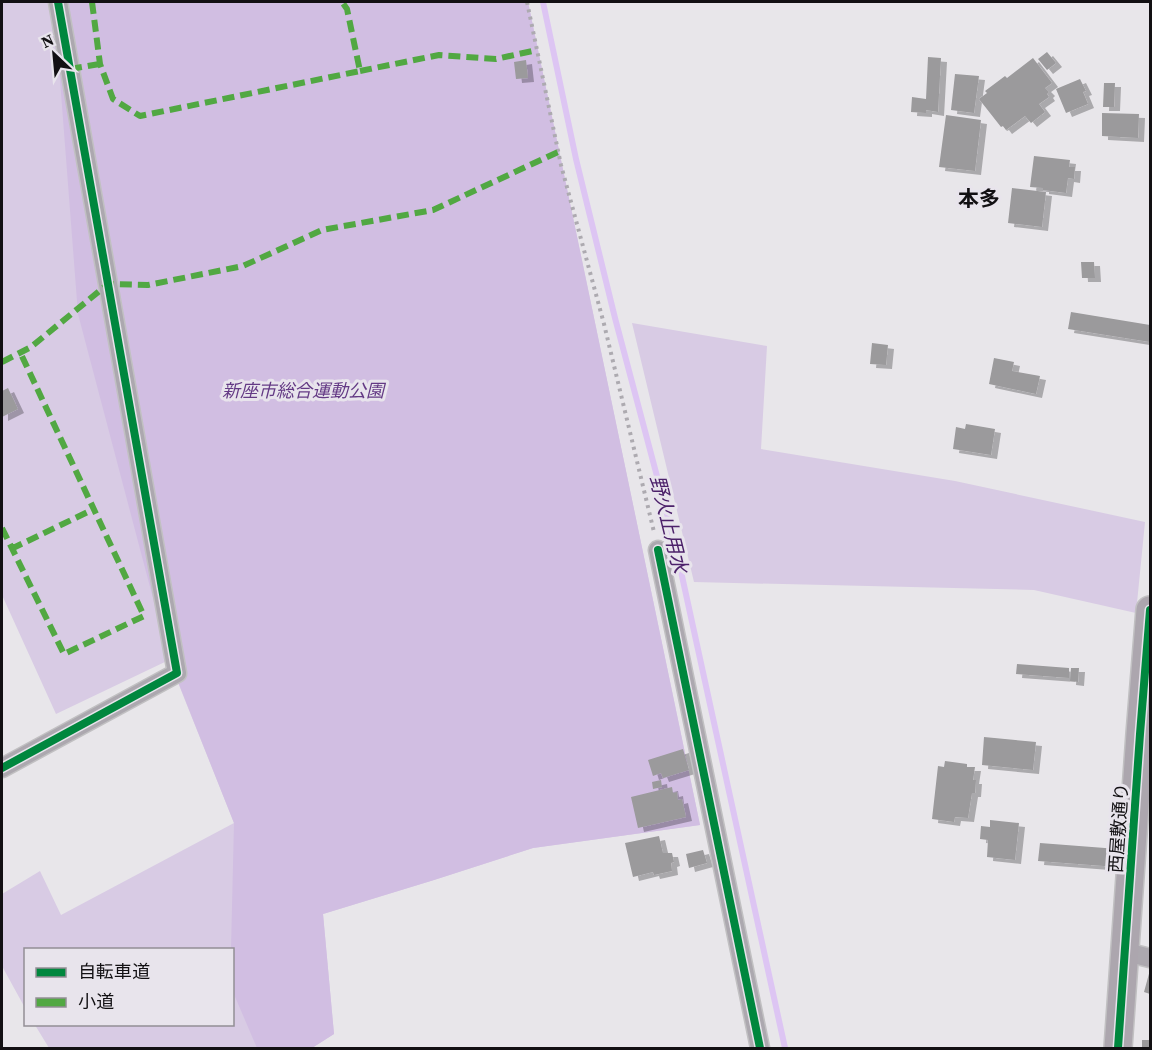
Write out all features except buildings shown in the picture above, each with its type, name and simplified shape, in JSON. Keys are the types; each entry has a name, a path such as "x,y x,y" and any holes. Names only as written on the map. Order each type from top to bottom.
{"street":[{"path":"2,768 177,673 58,2"},
{"path":"658,550 760,1048"},
{"name":"西屋敷通り","path":"1118,1048 1138,955 1150,610"}],"path":[{"path":"527,2 561,165 604,324 658,550"}],"green space":[{"name":"新座市総合運動公園","path":"2,2 528,2 700,825 533,848 323,914 334,1034 312,1048 49,1048 36,1026 234,1026 234,948 24,948 24,1006 2,966 2,894 40,871 61,915 234,823 169,660 56,714 2,595"},
{"name":"新座市総合運動公園","path":"54,2 528,2 700,825 533,848 323,914 334,1034 312,1048 257,1048 234,994 234,948 231,948 234,823 169,659 78,314"},
{"path":"632,323 767,346 761,449 955,481 1145,522 1136,613 1034,590 694,582"}],"waterway":[{"name":"野火止用水","path":"543,2 576,159 615,318 675,544 785,1048"}],"marked path":[{"path":"92,2 100,64 113,99 140,116 360,71 347,9 342,2"},
{"path":"360,71 439,55 496,59 537,50"},
{"path":"70,69 100,64"},
{"path":"2,362 31,347 108,284 148,285 243,266 322,230 433,210 558,152"},
{"path":"2,528 64,654 144,616 20,352"},
{"path":"11,549 94,509"}],"cycle path":[{"path":"2,768 177,673 58,2"},
{"path":"658,550 760,1048"},
{"path":"1118,1048 1150,610"}],"district":[{"name":"本多","path":"979,199"}]}
